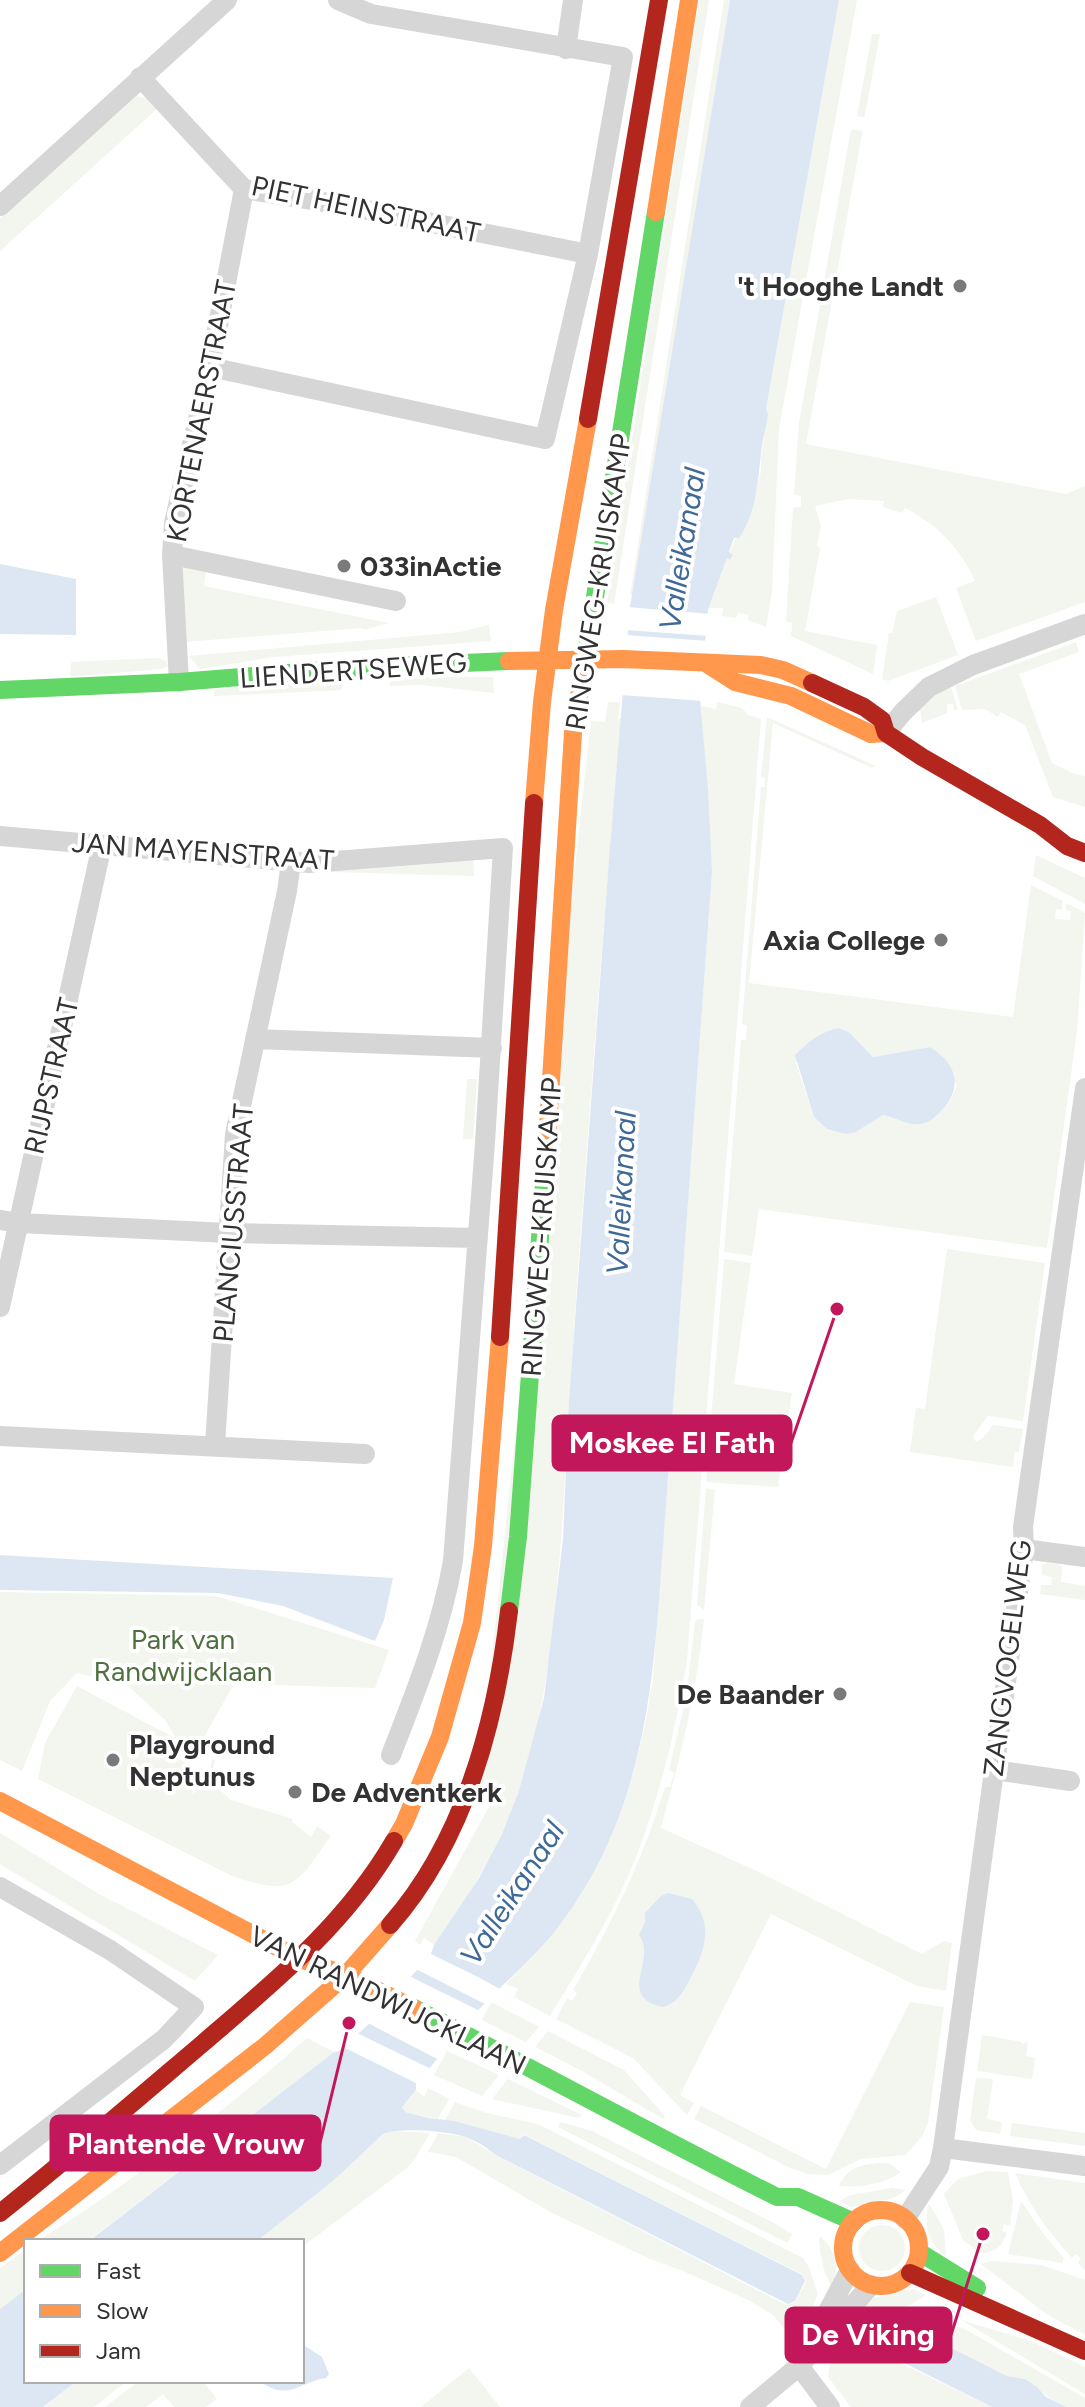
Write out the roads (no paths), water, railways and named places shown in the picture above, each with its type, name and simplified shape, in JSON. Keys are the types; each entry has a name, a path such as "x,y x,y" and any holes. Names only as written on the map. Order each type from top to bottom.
{"main road":[{"name":"RINGWEG-KRUISKAMP","path":"0,2213 300,1959 356,1899 404,1824 440,1737 472,1623 483,1546 508,1241 529,868 547,660 659,0"},
{"name":"RINGWEG-KRUISKAMP","path":"0,2253 254,2055 346,1975 404,1909 448,1839 473,1775 495,1701 518,1537 559,981 573,733 689,0"},
{"name":"LIENDERTSEWEG","path":"0,690 179,682 361,667 547,660 623,659 707,664 735,682 791,696 871,734 886,733 1040,825 1067,846 1085,853"},
{"name":"LIENDERTSEWEG","path":"1040,825 1085,836"},
{"name":"VAN RANDWIJCKLAAN","path":"0,1801 300,1959 346,1975 391,1996 575,2090 656,2137 777,2197 798,2197 854,2222"},
{"name":"VAN RANDWIJCKLAAN","path":"777,2197 789,2214"},
{"path":"873,2211 896,2213 905,2219 914,2228 918,2240 919,2252 910,2273 892,2285 871,2285 859,2279 850,2270 838,2237 854,2222 873,2211"},
{"path":"919,2252 1038,2328"},
{"path":"910,2273 1085,2351"}],"street":[{"path":"0,206 227,0"},
{"path":"210,367 545,439 588,254 623,57 371,14 338,0"},
{"path":"566,49 573,0"},
{"name":"PIET HEINSTRAAT","path":"140,77 244,189 342,205 588,254"},
{"name":"KORTENAERSTRAAT","path":"179,682 172,555 174,523 210,367 244,189"},
{"path":"172,555 396,601"},
{"path":"886,733 929,687 973,665 1085,624"},
{"name":"JAN MAYENSTRAAT","path":"0,836 309,863 503,848 492,1048"},
{"name":"RIJPSTRAAT","path":"0,1307 9,1221 102,845"},
{"name":"PLANCIUSSTRAAT","path":"215,1445 235,1134 291,862"},
{"path":"255,1039 492,1048 453,1561 446,1602 432,1648 391,1755"},
{"name":"ZANGVOGELWEG","path":"905,2219 939,2167 943,2148 1024,1549 1023,1527 1076,1206 1085,1088"},
{"path":"9,1221 228,1233 478,1238"},
{"path":"0,1436 365,1454"},
{"path":"1024,1549 1085,1557"},
{"path":"994,1770 1070,1781"},
{"path":"0,1887 110,1950 194,2007 164,2039 0,2165"},
{"path":"943,2148 1085,2166"},
{"path":"799,2366 850,2270"},
{"path":"750,2407 799,2366 871,2285"},
{"path":"799,2366 830,2407"}],"water":[{"name":"Valleikanaal","path":"730,0 839,0 766,409 768,414 755,497 745,529 739,538 734,538 729,552 733,555 730,560 727,558 708,610 700,699 712,872 659,1601 643,1731 621,1812 605,1851 584,1889 559,1926 468,2022 416,2084 416,2090 402,2107 405,2112 454,2121 520,2139 524,2135 802,2275 805,2281 795,2301 788,2304 472,2140 450,2133 426,2131 383,2134 333,2181 260,2239 92,2239 339,2051 369,2024 431,1954 479,1878 502,1834 519,1791 544,1698 563,1539 569,1402 630,607"},
{"path":"0,564 76,579 76,635 0,634"},
{"path":"839,1028 850,1033 873,1057 930,1047 946,1060 954,1076 955,1084 949,1101 935,1117 921,1124 883,1115 856,1132 846,1134 827,1129 814,1117 795,1055 821,1034"},
{"path":"0,1555 393,1578 384,1620 375,1641 283,1606 218,1593 0,1590"},
{"path":"668,1893 692,1899 703,1919 705,1940 684,1990 676,2000 663,2007 649,2002 639,1986 644,1945 639,1935 645,1913"},
{"path":"24,2291 24,2383 74,2383 43,2407 0,2407 0,2309"},
{"path":"910,2332 933,2339 1007,2376 1025,2379 1046,2397 1066,2407 992,2407 898,2360 896,2352"},
{"path":"304,2345 322,2357 329,2374 326,2378 294,2389 272,2388 262,2383 304,2383"}],"place":[{"name":"'t Hooghe Landt","path":"960,286"},
{"name":"033inActie","path":"344,566"},
{"name":"Axia College","path":"941,940"},
{"name":"Moskee El Fath","path":"837,1309"},
{"name":"De Baander","path":"840,1694"},
{"name":"Playground Neptunus","path":"113,1760"},
{"name":"De Adventkerk","path":"295,1792"},
{"name":"Plantende Vrouw","path":"349,2023"},
{"name":"De Viking","path":"983,2234"}],"park label":[{"name":"Park van Randwijcklaan","path":"183,1655"}]}
